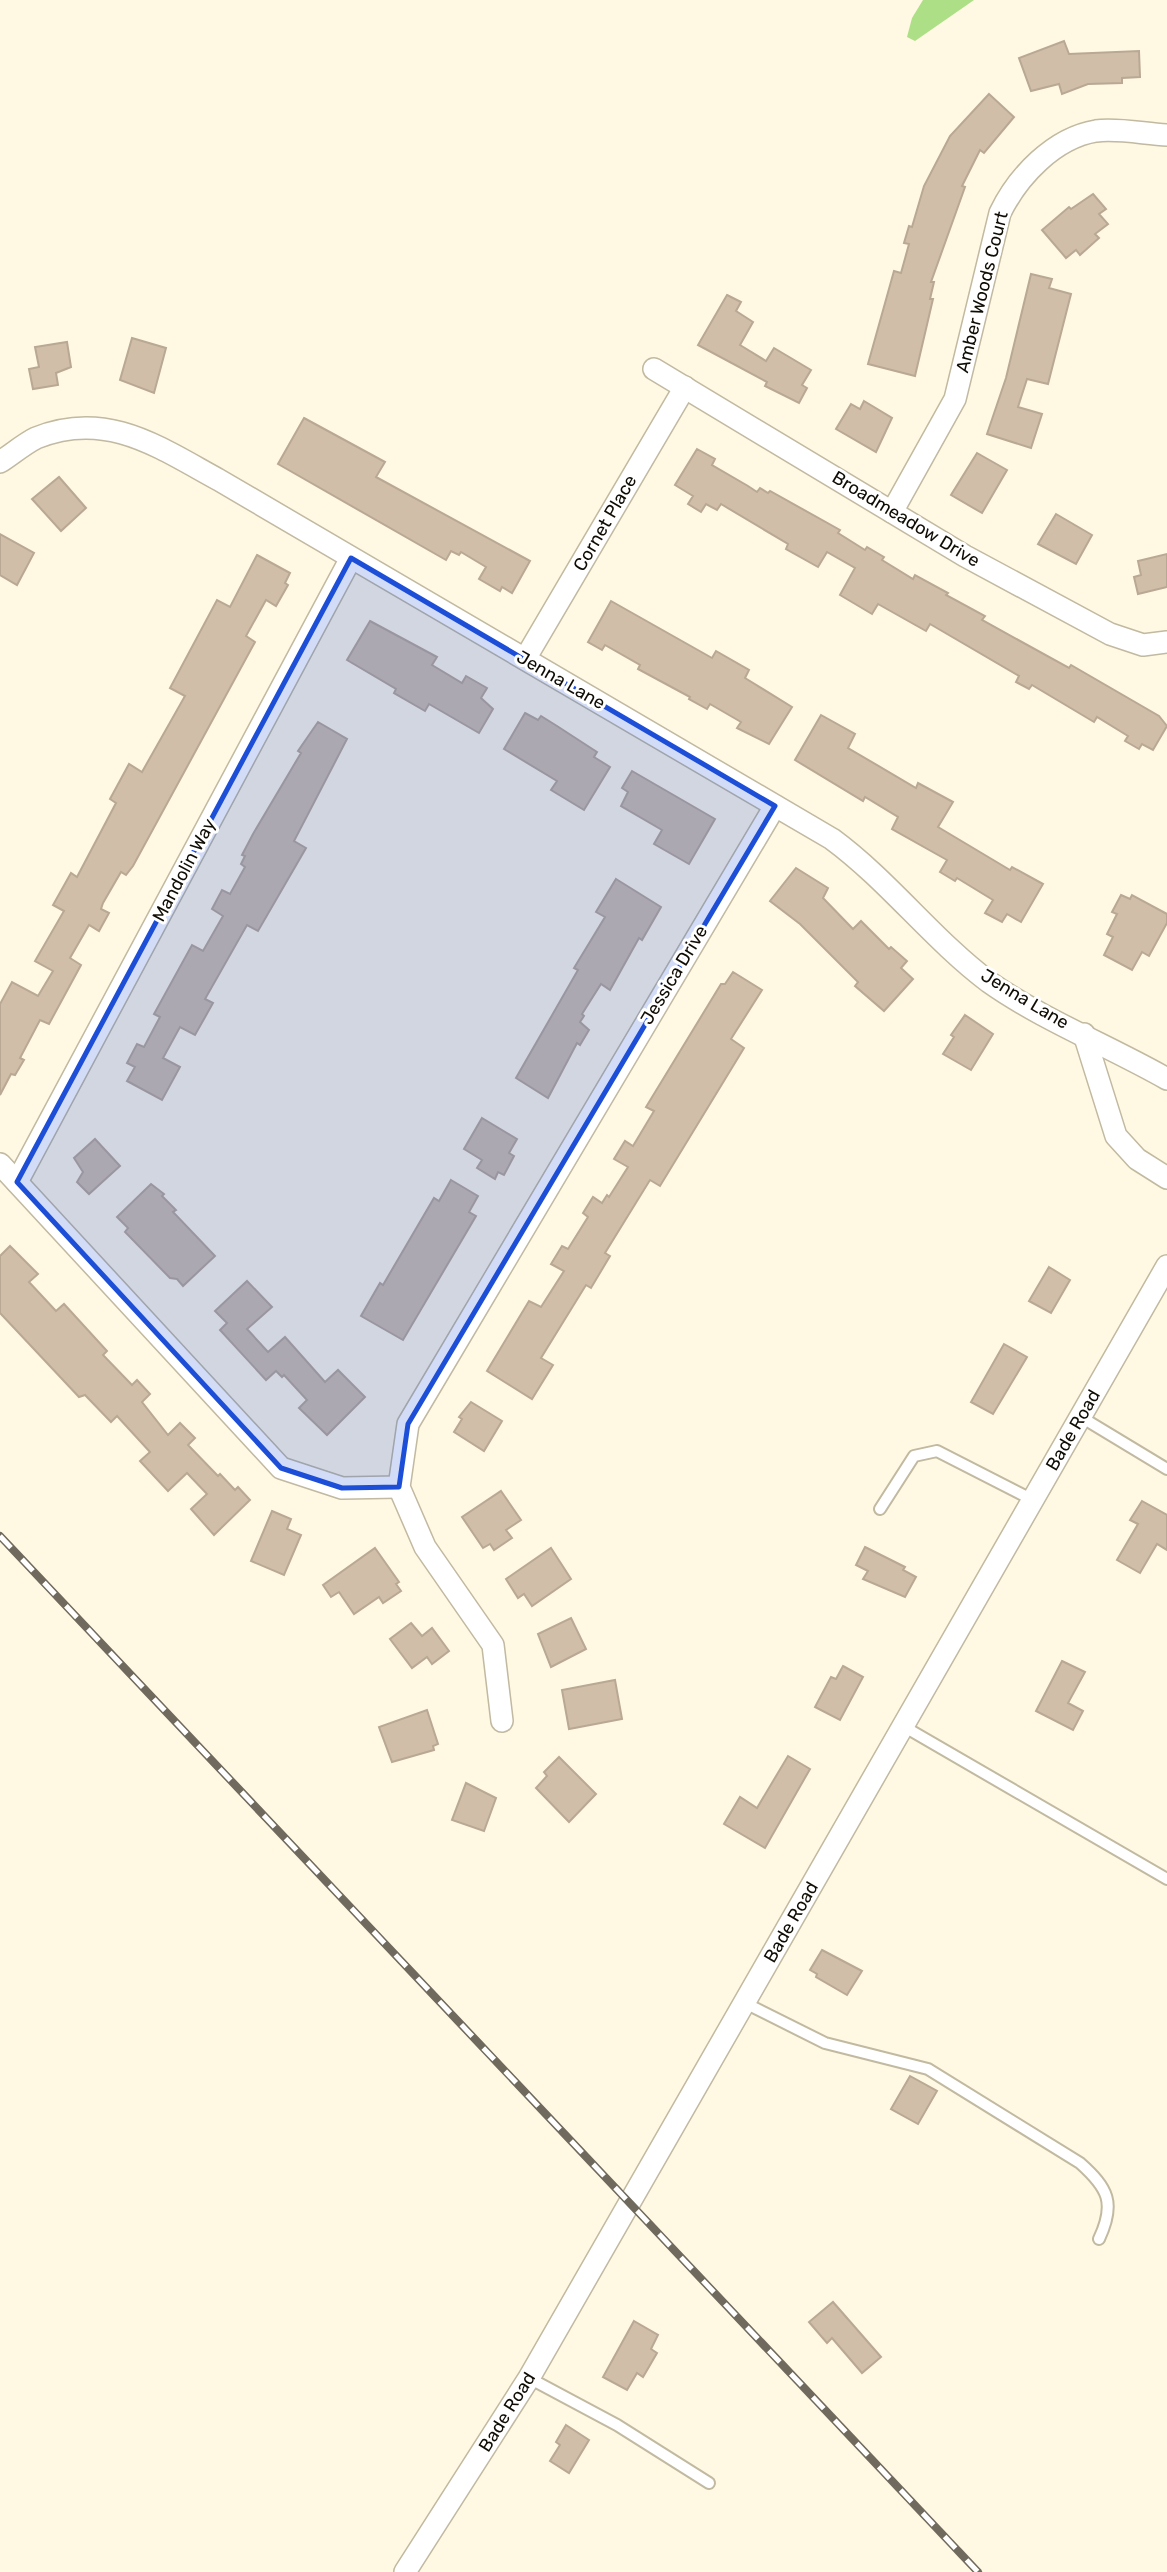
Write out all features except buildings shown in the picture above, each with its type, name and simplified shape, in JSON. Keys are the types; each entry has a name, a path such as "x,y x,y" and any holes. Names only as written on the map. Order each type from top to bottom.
{"street":[{"name":"Amber Woods Court","path":"892,512 955,398 1000,213 1012,189 1054,149 1096,131 1167,135"},
{"name":"Broadmeadow Drive","path":"654,369 965,556 1110,634 1143,645 1167,642"},
{"name":"Cornet Place","path":"525,659 685,387"},
{"name":"Jenna Lane","path":"0,462 36,439 76,429 113,428 144,439 775,806 856,857 921,922 990,982 1167,1079"},
{"name":"Mandolin Way","path":"17,1182 351,558"},
{"name":"Jessica Drive","path":"399,1487 408,1424 775,806"},
{"name":"Jenna Lane","path":"1084,1034 1116,1136 1137,1159 1167,1178"},
{"path":"0,1164 281,1468 342,1488 399,1487 425,1547 493,1645 502,1721"},
{"name":"Bade Road","path":"405,2572 529,2378 1167,1266"}],"lane":[{"path":"1081,1417 1167,1469"},
{"path":"880,1508 914,1456 937,1451 1033,1500"},
{"path":"904,1726 1167,1879"},
{"path":"745,2003 825,2043 928,2069 1080,2162 1097,2178 1106,2193 1107,2222 1099,2239"},
{"path":"529,2378 617,2425 709,2483"}],"highlighted area":[{"path":"351,558 775,806 408,1424 399,1487 342,1488 281,1468 17,1182"}],"shaded area":[{"path":"923,0 974,0 915,41 907,37 912,18"}],"railway":[{"path":"0,1536 978,2572"}]}
